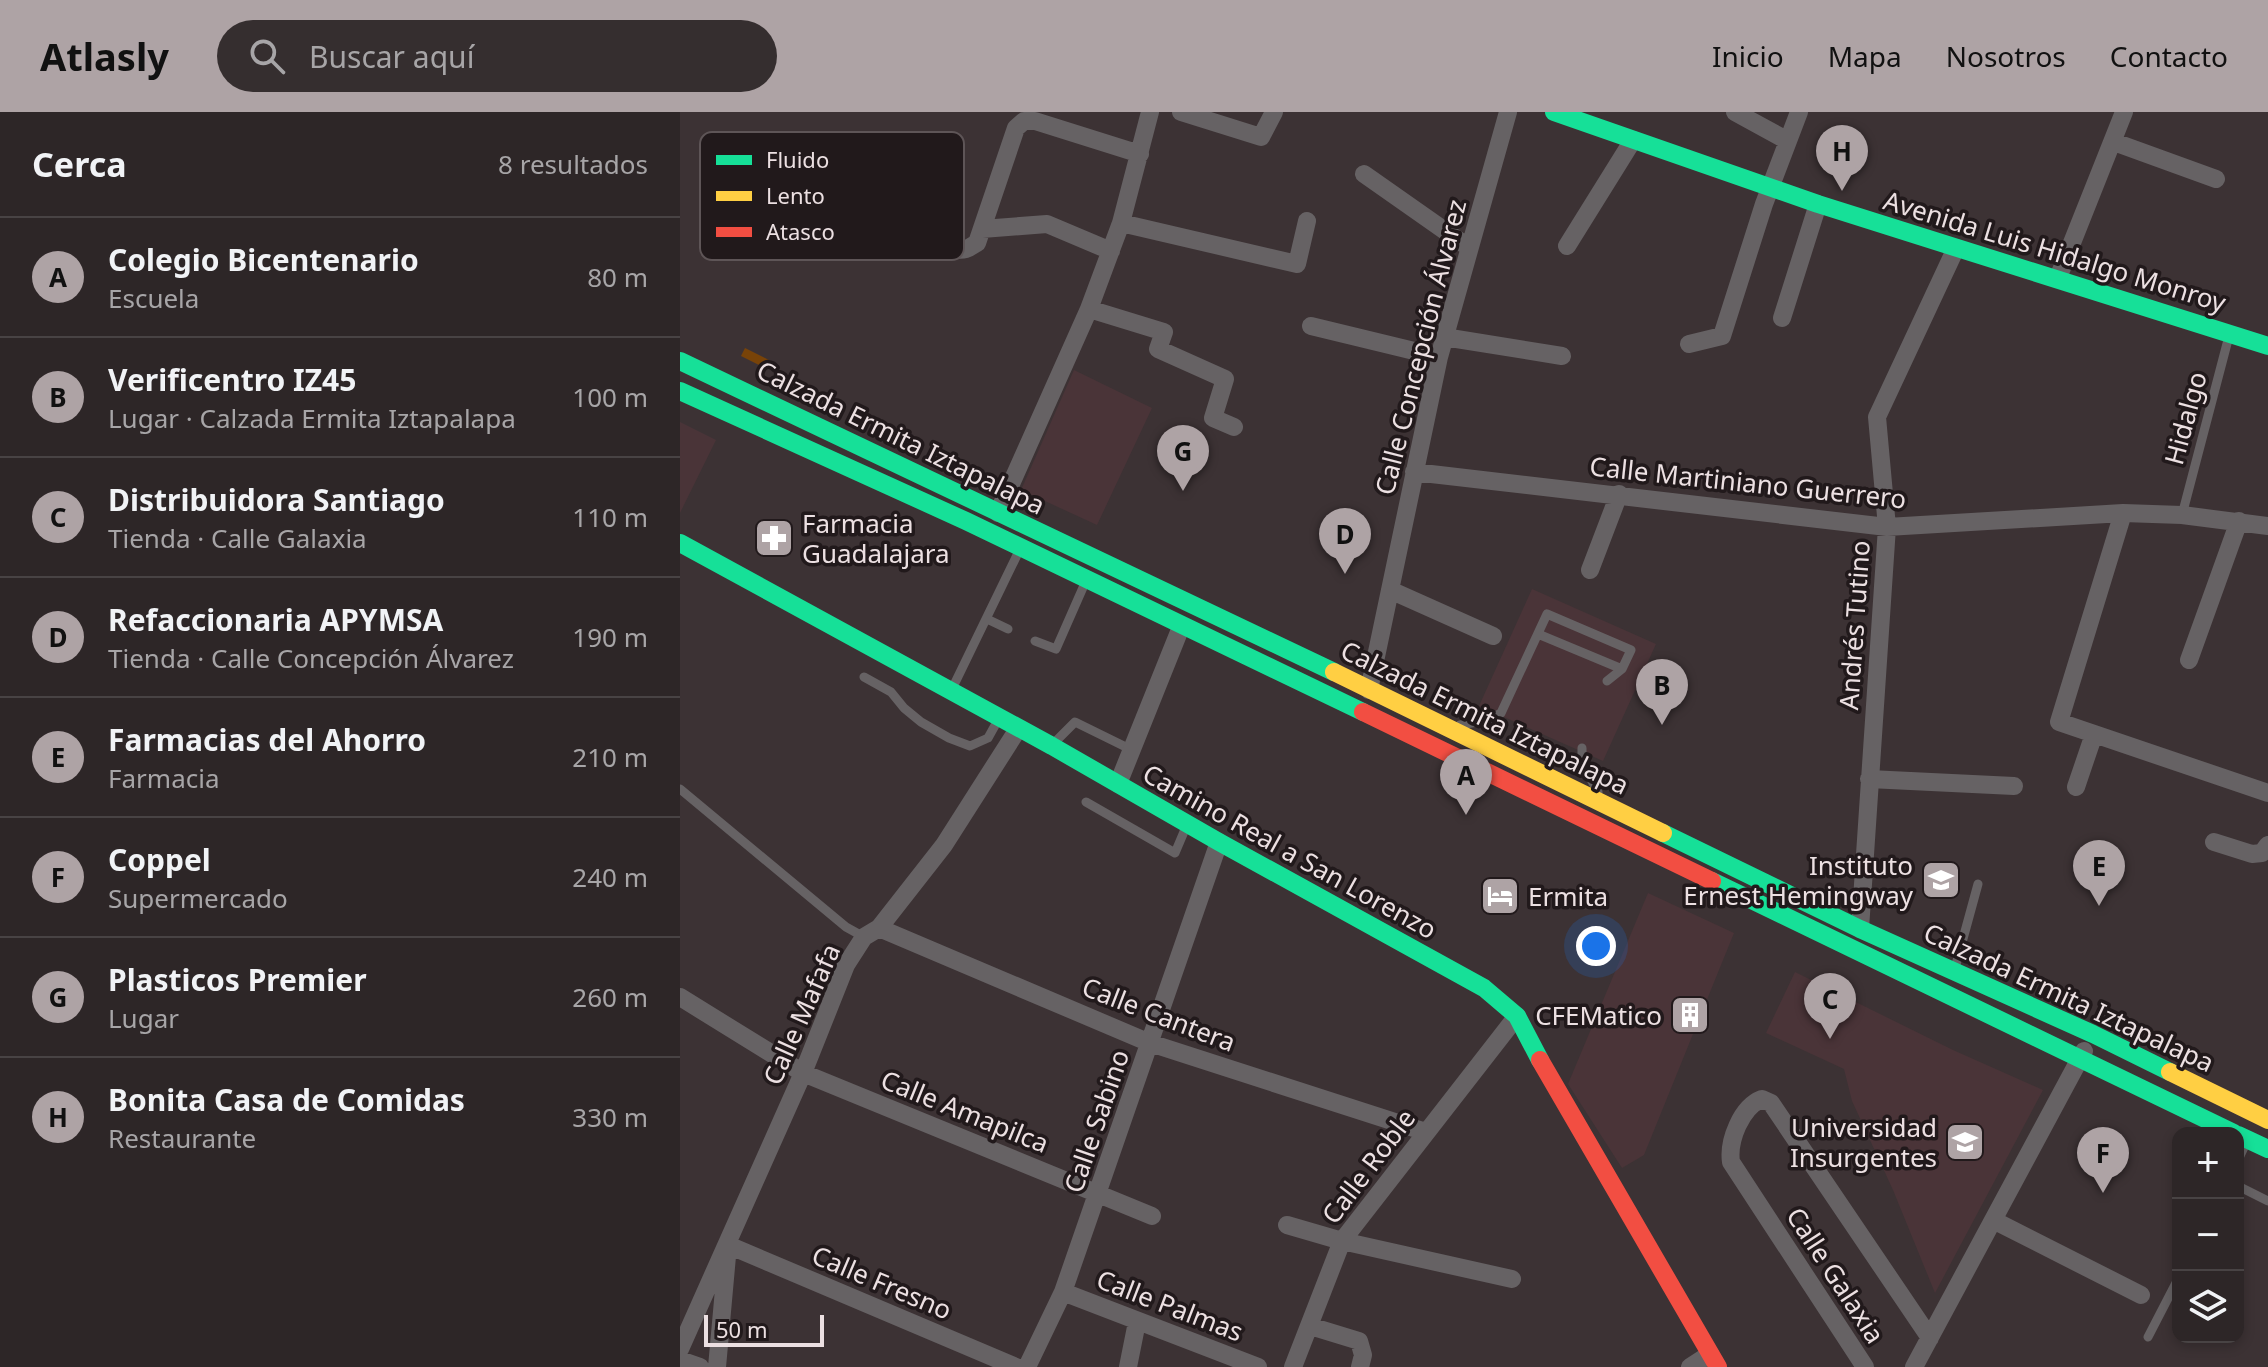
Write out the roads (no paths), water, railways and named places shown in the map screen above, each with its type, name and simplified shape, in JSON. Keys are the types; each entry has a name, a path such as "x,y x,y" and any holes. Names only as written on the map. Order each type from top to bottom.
{"main road":[{"name":"Avenida Luis Hidalgo Monroy","path":"1554,112 1818,204 2268,346"},
{"name":"Calzada Ermita Iztapalapa","path":"680,361 1448,727 1860,929 2093,1034 2268,1120"},
{"name":"Calzada Ermita Iztapalapa","path":"680,391 1020,548 2222,1127"},
{"name":"Camino Real a San Lorenzo","path":"680,543 1052,746 1484,988 1517,1016 1714,1361"},
{"name":"Calzada Ermita Iztapalapa","path":"2244,1138 2268,1149"}],"street":[{"path":"998,513 1089,309 1111,251 1150,112"},
{"path":"1181,112 1261,137 1274,112"},
{"name":"Calle Concepción Álvarez","path":"1369,690 1439,357 1508,112"},
{"path":"1735,112 1788,141"},
{"path":"1689,344 1722,336 1769,187 1799,112"},
{"path":"2058,278 2124,112"},
{"path":"964,250 977,243 1016,128 1024,121 1037,116 1140,154"},
{"path":"1567,246 1633,140"},
{"path":"2114,142 2216,179"},
{"path":"1364,174 1468,247"},
{"path":"1782,318 1818,204"},
{"path":"1121,223 1297,264 1307,221"},
{"path":"982,229 1047,224 1111,251"},
{"name":"Andrés Tutino","path":"1860,929 1887,527 1877,417 1956,248"},
{"path":"1089,309 1164,332 1158,349 1225,379 1213,418 1234,427"},
{"path":"1311,326 1439,357"},
{"path":"1444,337 1562,356"},
{"name":"Calle Martiniano Guerrero","path":"1414,472 1887,527 2123,513 2182,515 2268,526"},
{"path":"1590,570 1619,494"},
{"path":"2123,513 2059,722 2268,793"},
{"path":"2189,660 2239,521"},
{"path":"1390,590 1493,636"},
{"path":"1118,784 1181,627"},
{"name":"Calle Mafafa","path":"680,1351 803,1073 846,965 944,845 1018,729"},
{"path":"2076,787 2094,734"},
{"path":"1869,779 2014,786"},
{"name":"Calle Sabino","path":"1027,1367 1063,1292 1219,842"},
{"path":"2214,842 2252,854 2262,853 2268,845"},
{"name":"Calle Cantera","path":"872,932 1150,1043 1426,1132"},
{"name":"Calle Amapilca","path":"680,997 803,1073 1152,1216"},
{"name":"Calle Roble","path":"1293,1367 1342,1241 1517,1016"},
{"path":"1922,1364 1930,1338 2093,1034"},
{"name":"Calle Galaxia","path":"1865,1367 1731,1162 1729,1151 1735,1131 1754,1102 1762,1099 1771,1103 1930,1338"},
{"path":"1993,1220 2141,1295"},
{"path":"1287,1225 1342,1241 1512,1279"},
{"path":"717,1367 728,1245"},
{"name":"Calle Fresno","path":"728,1245 1016,1367"},
{"name":"Calle Palmas","path":"1063,1292 1248,1365"},
{"path":"1128,1367 1137,1322"},
{"path":"1310,1326 1359,1341 1363,1355 1360,1367"},
{"path":"680,1351 700,1367"},
{"path":"1690,1367 1714,1361"}],"lane":[{"name":"Hidalgo","path":"2182,515 2230,332"},
{"path":"951,691 1020,548"},
{"path":"1035,641 1056,649 1087,580"},
{"path":"1448,727 1489,720 1501,713 1547,614 1631,650 1622,669 1607,681"},
{"path":"987,619 1008,629"},
{"path":"1538,634 1622,669"},
{"path":"864,677 891,692 921,722 970,746 988,738 999,717"},
{"path":"1052,746 1075,722 1132,750"},
{"path":"1582,748 1582,763 1603,802"},
{"path":"680,789 846,927 872,932"},
{"path":"1086,802 1175,853 1187,824"},
{"path":"1954,971 1978,884"},
{"path":"2244,1189 2268,1201"},
{"path":"2148,1337 2172,1291"}],"place":[{"name":"Bonita Casa de Comidas","path":"1842,191"},
{"name":"Plasticos Premier","path":"1183,491"},
{"name":"Farmacia Guadalajara","path":"774,538"},
{"name":"Refaccionaria APYMSA","path":"1345,574"},
{"name":"Verificentro IZ45","path":"1662,725"},
{"name":"Colegio Bicentenario","path":"1466,815"},
{"name":"Instituto Ernest Hemingway","path":"1941,880"},
{"name":"Ermita","path":"1500,896"},
{"name":"Farmacias del Ahorro","path":"2099,906"},
{"name":"CFEMatico","path":"1690,1015"},
{"name":"Distribuidora Santiago","path":"1830,1039"},
{"name":"Universidad Insurgentes","path":"1965,1142"},
{"name":"Coppel","path":"2103,1193"}]}
